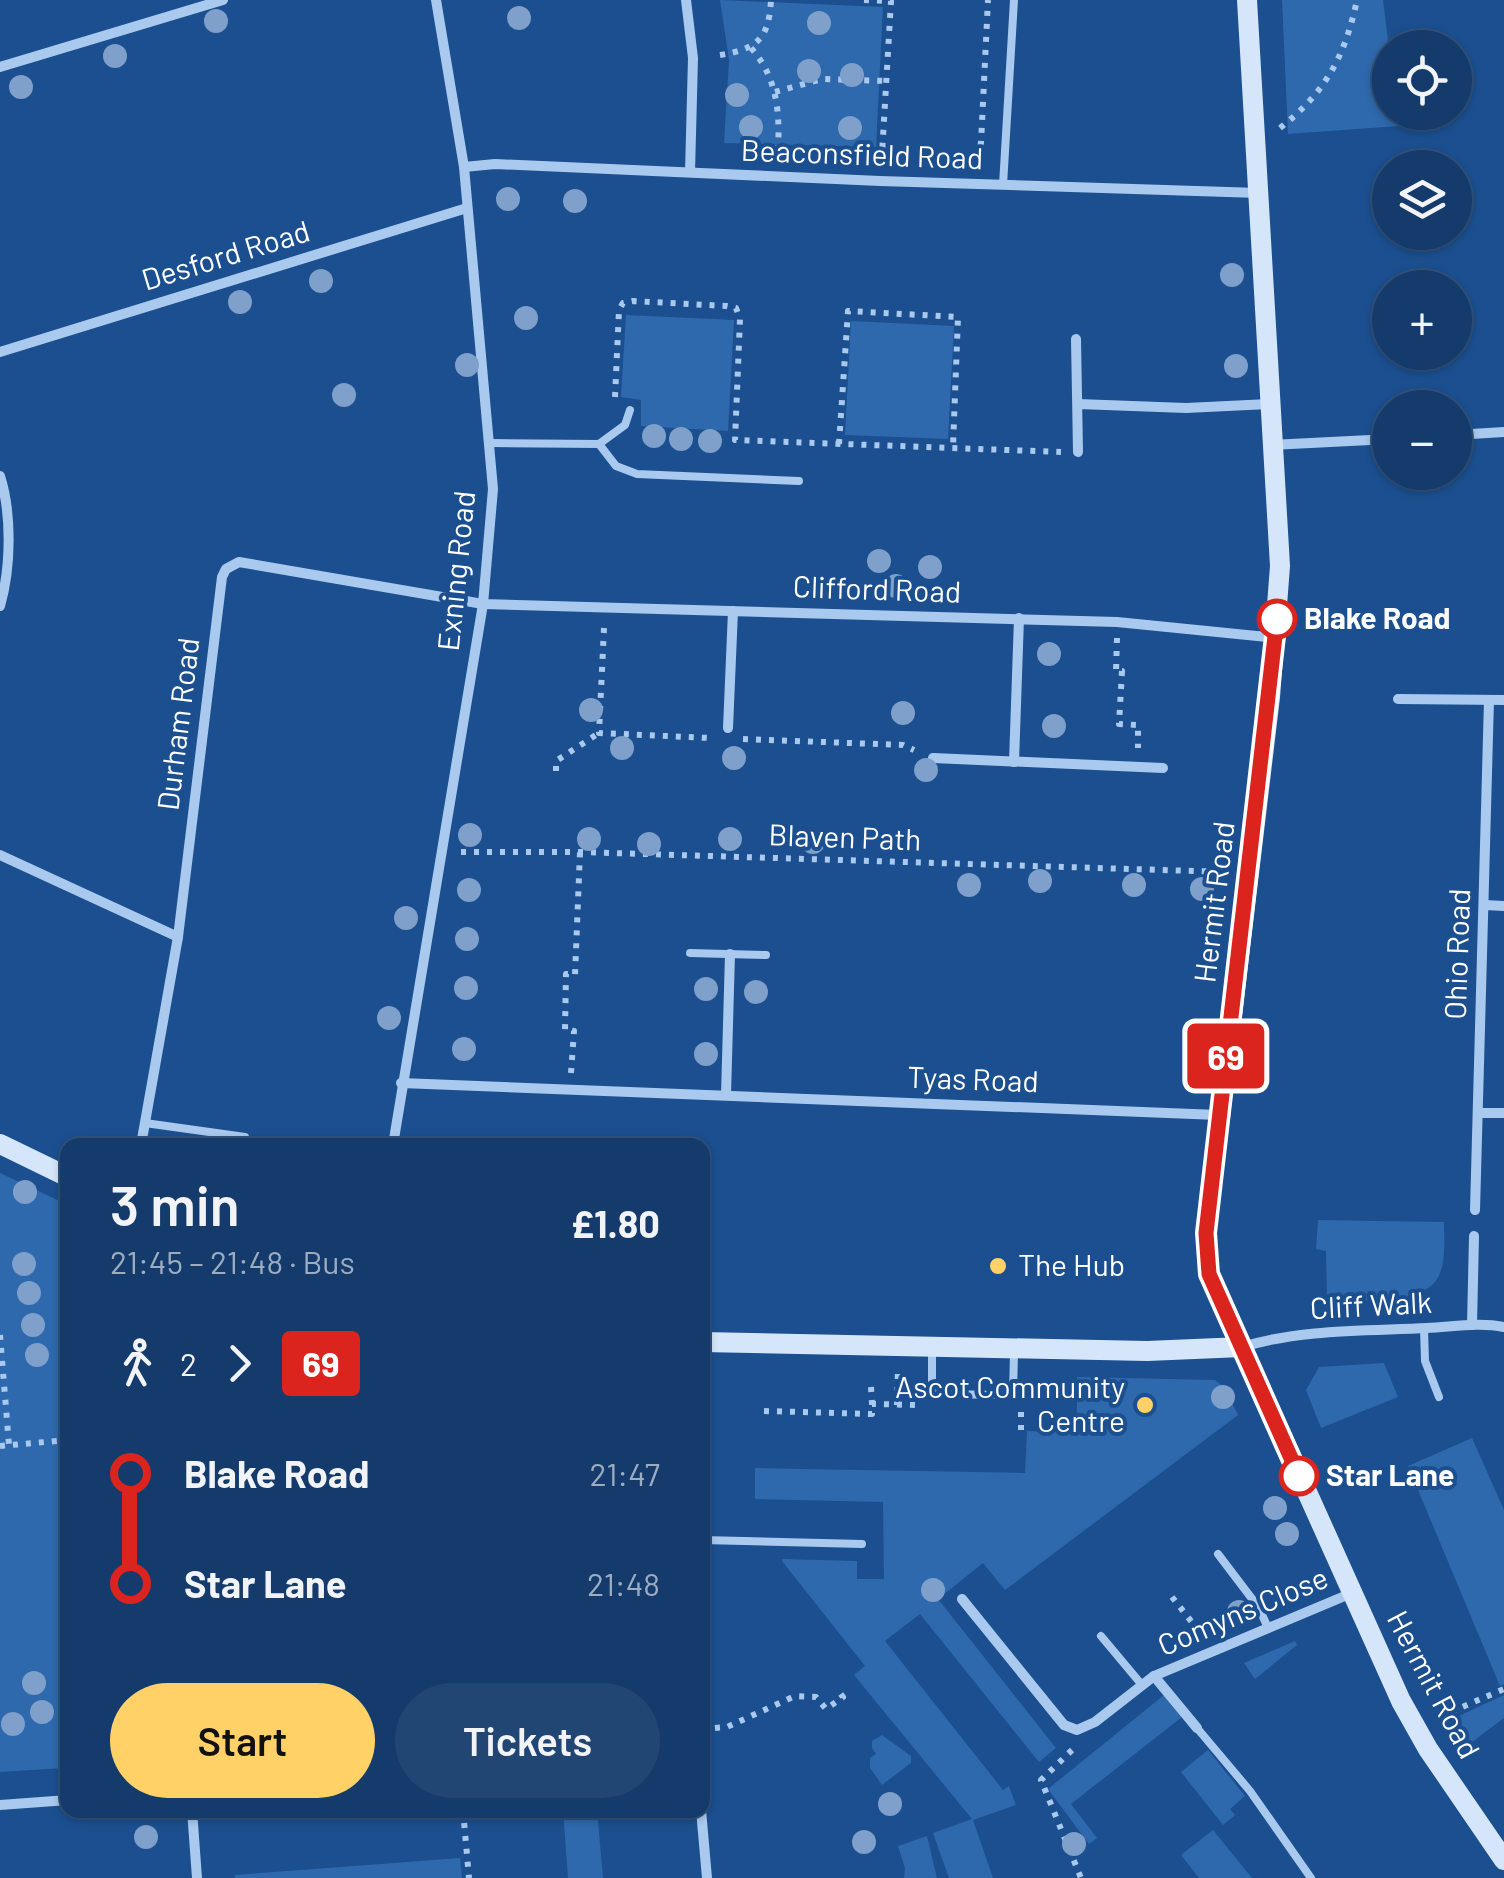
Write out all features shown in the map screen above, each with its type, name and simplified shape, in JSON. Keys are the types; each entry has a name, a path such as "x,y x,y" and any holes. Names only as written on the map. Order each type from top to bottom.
{"street":[{"path":"0,67 222,0"},
{"name":"Exning Road","path":"394,1138 483,604 493,489 464,166 436,0"},
{"path":"686,0 693,58 690,172"},
{"name":"Hermit Road","path":"1248,0 1280,566 1276,638 1218,1115 1206,1250 1209,1274 1415,1728 1504,1860"},
{"name":"Beaconsfield Road","path":"464,166 495,164 1259,193"},
{"name":"Desford Road","path":"0,352 467,208"},
{"path":"1076,339 1078,452"},
{"path":"1078,404 1186,408 1269,404"},
{"path":"1472,434 1504,432"},
{"path":"1271,445 1372,440"},
{"path":"0,476 6,495 0,606"},
{"name":"Durham Road","path":"143,1138 178,938 226,568 238,562 483,604"},
{"name":"Clifford Road","path":"483,604 1117,622 1276,638"},
{"path":"728,728 734,611"},
{"path":"1014,762 1019,618"},
{"path":"1398,699 1504,700"},
{"name":"Ohio Road","path":"1475,1210 1489,700"},
{"path":"932,758 1163,768"},
{"path":"0,855 178,938"},
{"path":"1485,906 1504,906"},
{"path":"726,1096 730,954"},
{"name":"Tyas Road","path":"401,1083 1218,1115"},
{"path":"1478,1113 1504,1113"},
{"path":"0,1144 60,1173"},
{"path":"1472,1326 1474,1236"},
{"name":"Cliff Walk","path":"1242,1347 1328,1332 1504,1327"},
{"path":"710,1342 1147,1350 1242,1347"},
{"name":"Comyns Close","path":"1077,1730 1095,1722 1154,1676 1352,1593"},
{"path":"962,1599 1064,1725 1077,1730"},
{"name":"Comyns Close","path":"1154,1676 1197,1728"},
{"path":"0,1805 60,1801"},
{"path":"193,1818 198,1878"},
{"path":"702,1818 707,1878"}],"lane":[{"path":"1003,185 1014,0"},
{"path":"491,443 599,444 625,425 630,410"},
{"path":"599,444 616,466 637,474 799,481"},
{"path":"690,953 766,955"},
{"path":"145,1123 245,1136"},
{"path":"1424,1328 1424,1361 1439,1397"},
{"path":"932,1347 932,1394 1012,1396 1014,1348"},
{"path":"710,1540 862,1544"},
{"path":"1218,1554 1259,1608 1268,1628"},
{"path":"1101,1636 1142,1686"},
{"path":"1197,1728 1250,1791 1311,1878"}],"path":[{"path":"720,55 751,48 764,36 771,0"},
{"path":"864,0 892,2 882,154"},
{"path":"976,158 981,143 988,0"},
{"path":"1256,146 1323,86 1347,44 1357,0"},
{"path":"751,48 762,60 776,92 778,149"},
{"path":"776,92 822,79 888,81"},
{"path":"630,410 614,404 619,310 624,303 633,300 726,306 736,308 740,319 735,440 1078,452"},
{"path":"839,444 848,311 958,317 953,447"},
{"path":"1117,622 1116,671 1122,671 1119,724 1138,725 1138,767"},
{"path":"556,771 556,761 599,733"},
{"name":"Blaven Path","path":"440,852 580,852 732,860 1249,872"},
{"path":"570,1090 574,1031 565,1030 566,974 575,975 580,852"},
{"path":"0,1336 4,1446 60,1441"},
{"path":"897,1405 898,1346"},
{"path":"764,1411 872,1414 871,1386"},
{"path":"872,1404 932,1406"},
{"path":"1003,1408 1021,1408 1021,1431"},
{"path":"1172,1597 1214,1650"},
{"path":"710,1729 728,1728 795,1696 816,1697 826,1709 843,1697 837,1689"},
{"path":"1415,1728 1504,1689"},
{"path":"1077,1730 1072,1753 1041,1780 1081,1878"},
{"path":"464,1818 468,1878"}],"shaded area":[{"path":"720,0 883,7 876,147 724,143 729,60"},
{"path":"1282,0 1383,0 1387,30 1372,30 1372,128 1288,134"},
{"path":"626,315 734,320 728,431 641,426 641,400 621,397"},
{"path":"851,321 954,326 948,439 845,435"},
{"path":"0,1173 60,1201 60,1768 0,1772"},
{"path":"1318,1220 1444,1222 1444,1254 1438,1277 1413,1295 1327,1300 1326,1251 1316,1249"},
{"path":"1384,1363 1398,1397 1321,1428 1306,1390 1319,1367"},
{"path":"1077,1377 1215,1380 1224,1387 1238,1415 1005,1590 983,1563 938,1599 1056,1748 1039,1762 920,1614 885,1641 1003,1790 1009,1786 1016,1805 973,1820 993,1878 949,1878 933,1833 972,1819 854,1675 865,1666 782,1561 857,1561 857,1579 884,1579 883,1502 755,1499 755,1468 1025,1473 1027,1431 1077,1432"},
{"path":"1472,1438 1504,1510 1504,1684 1500,1686 1408,1466"},
{"path":"1295,1641 1297,1645 1255,1679 1244,1663"},
{"path":"1164,1695 1182,1717 1071,1804 1097,1838 1089,1844 1048,1789"},
{"path":"1504,1695 1504,1718 1464,1748 1448,1721"},
{"path":"882,1735 911,1756 911,1763 882,1785 870,1768 870,1758 876,1754 872,1741"},
{"path":"1208,1750 1245,1796 1230,1809 1235,1815 1223,1825 1181,1772"},
{"path":"564,1818 598,1818 603,1878 568,1878"},
{"path":"1213,1830 1252,1878 1199,1878 1181,1855"},
{"path":"927,1836 937,1878 904,1878 898,1846"},
{"path":"460,1858 462,1878 235,1878 235,1875"}],"bus line":[{"name":"69","path":"1277,619 1218,1115 1206,1250 1209,1274 1299,1476"}],"place":[{"name":"Blake Road","path":"1277,619"},
{"name":"The Hub","path":"998,1266"},
{"name":"Ascot Community Centre","path":"1145,1405"},
{"name":"Star Lane","path":"1299,1476"}]}
